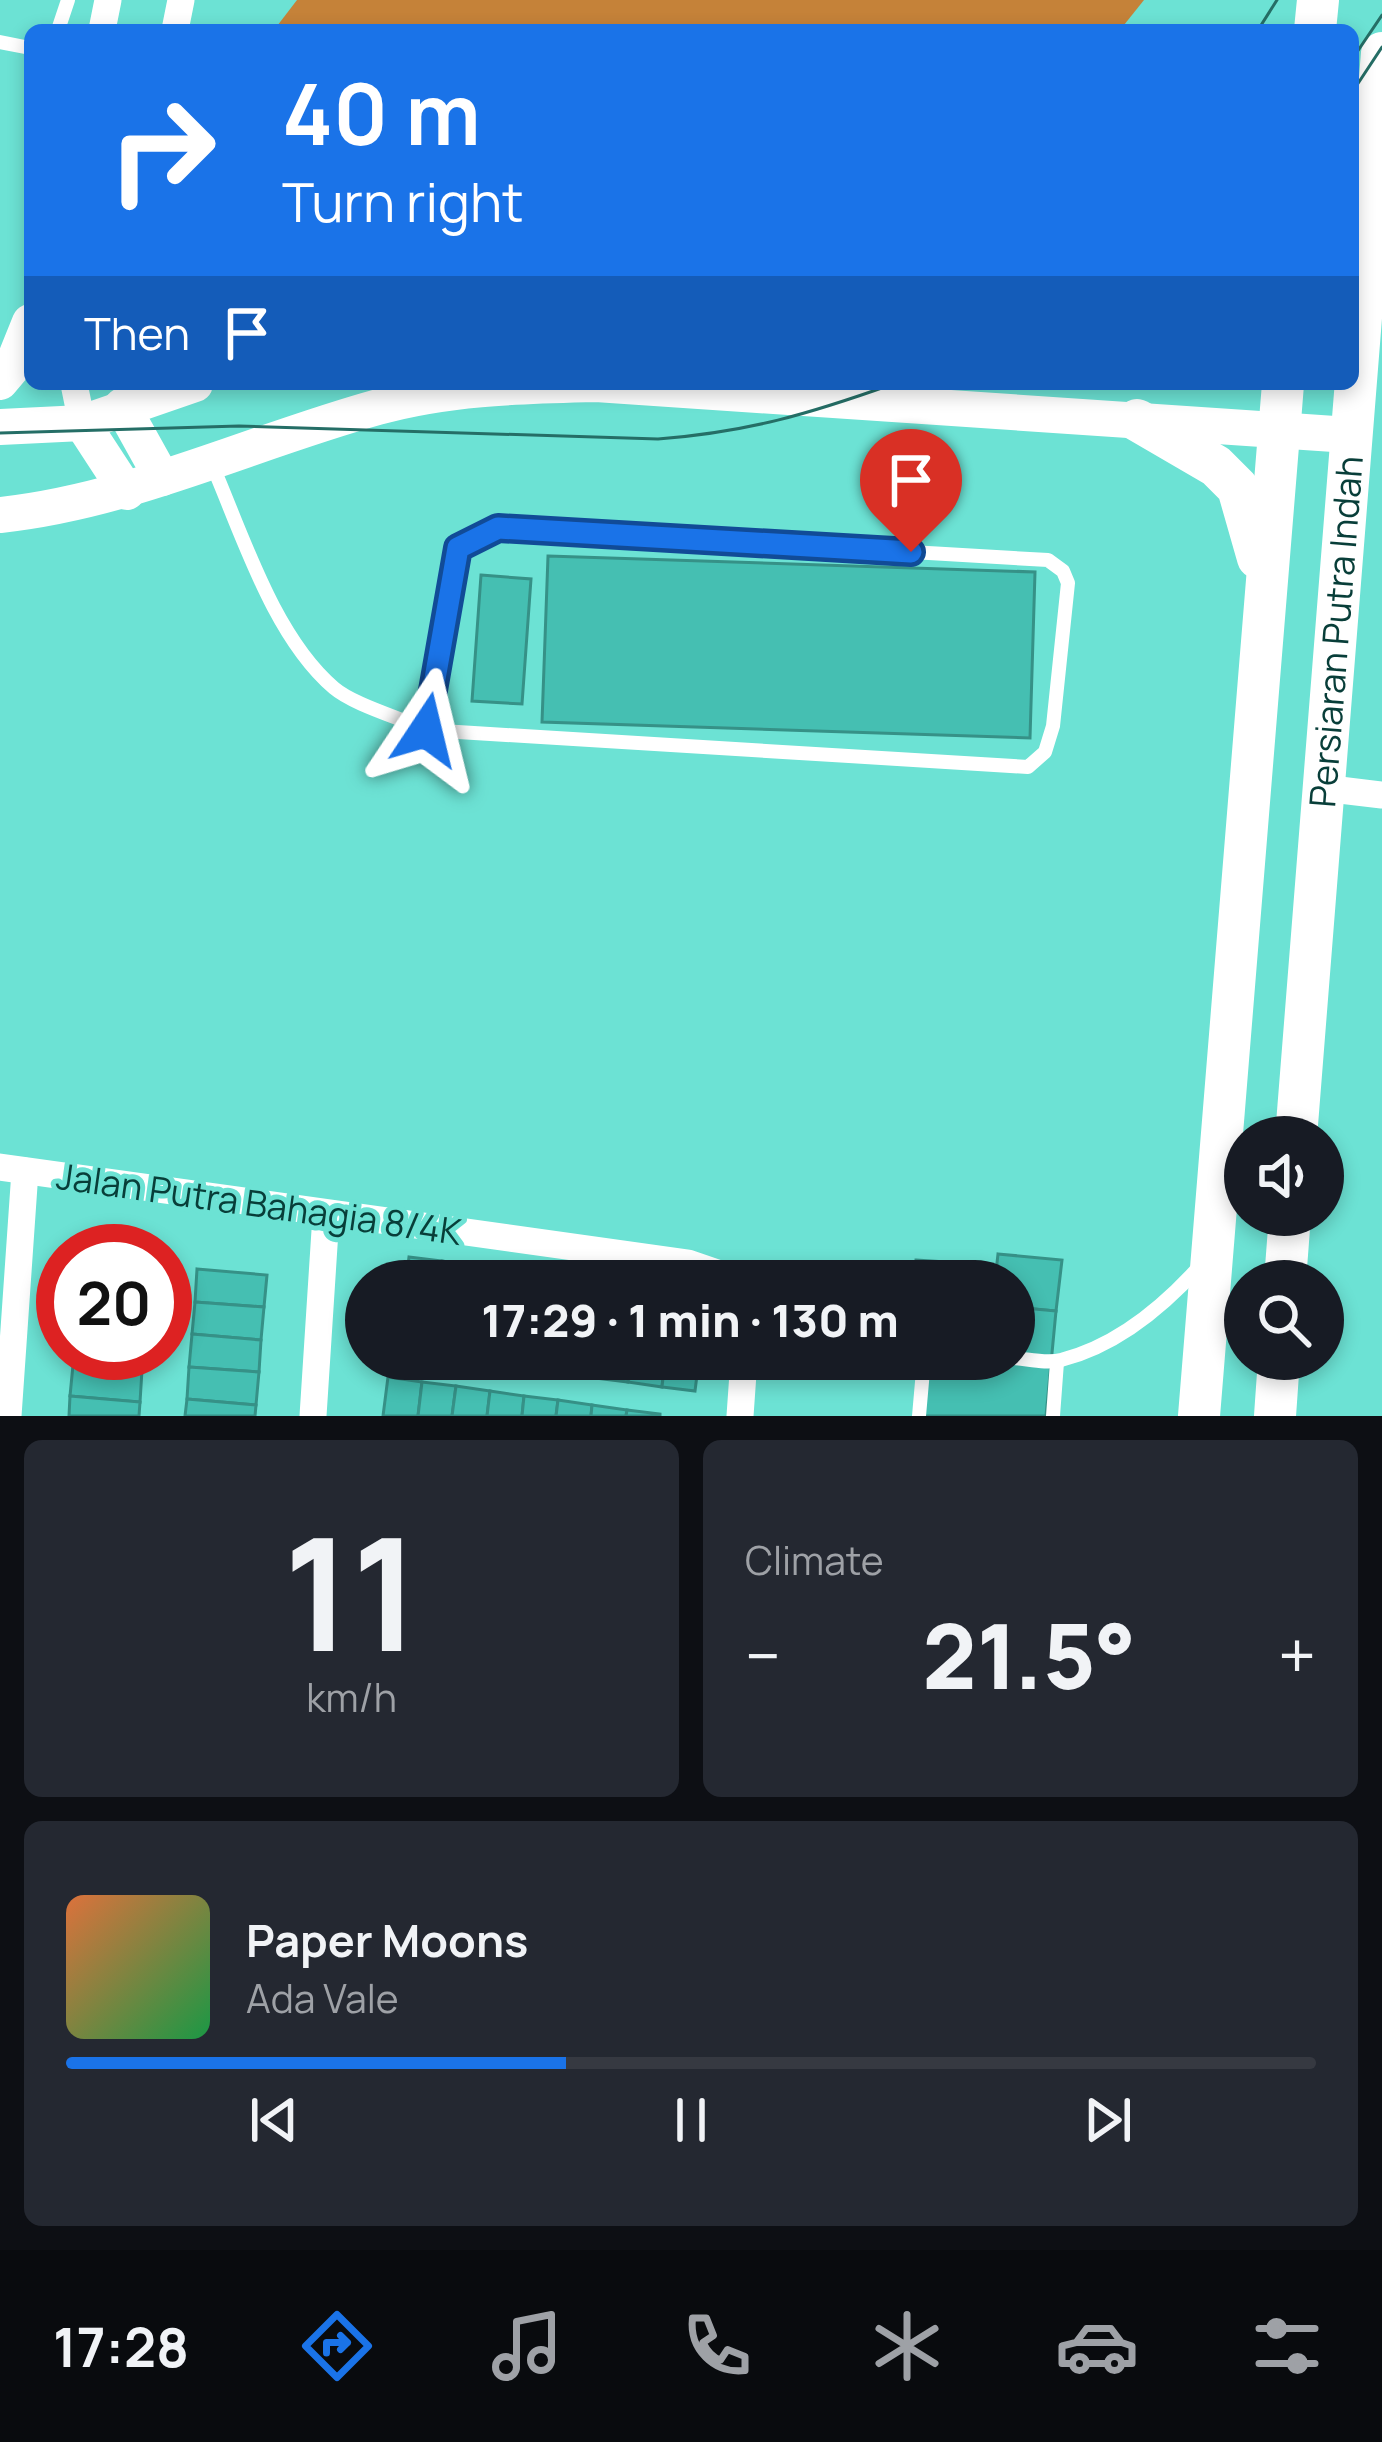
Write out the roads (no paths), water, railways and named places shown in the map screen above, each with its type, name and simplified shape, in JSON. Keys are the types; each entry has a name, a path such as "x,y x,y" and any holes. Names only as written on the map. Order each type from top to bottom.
{"main road":[{"name":"Persiaran Putra Indah","path":"1359,304 1382,53"},
{"path":"0,382 11,369 24,337"},
{"path":"0,427 82,423 122,395 155,390"},
{"path":"0,515 48,510 145,485 381,406 468,390"},
{"path":"689,390 1349,435"},
{"name":"Persiaran Putra Indah","path":"1199,1416 1282,390"},
{"name":"Persiaran Putra Indah","path":"1298,1116 1352,390"},
{"path":"122,395 145,485"},
{"path":"1137,419 1216,466 1238,488 1266,588"},
{"path":"82,423 145,485"},
{"path":"1275,1416 1278,1380"}],"street":[{"path":"75,390 82,423"},
{"path":"1323,788 1382,795"},
{"path":"8,1416 12,1169"},
{"name":"Jalan Putra Bahagia 8/4K","path":"12,1169 665,1260"},
{"path":"313,1416 326,1215"},
{"path":"740,1416 743,1380"}],"lane":[{"path":"211,460 264,589 299,645 335,689 426,730 1028,767 1045,752 1053,725 1068,583 1063,571 1048,560 498,528 458,548 426,730"},
{"path":"1035,1360 1058,1362 1120,1335 1167,1303 1212,1252"},
{"path":"1053,1416 1058,1362"},
{"path":"919,1416 922,1380"}],"tram line":[{"path":"1262,24 1277,0"},
{"path":"1359,49 1382,15"},
{"path":"1359,82 1382,47"},
{"path":"0,433 239,426 658,439 778,420 875,390"}]}
